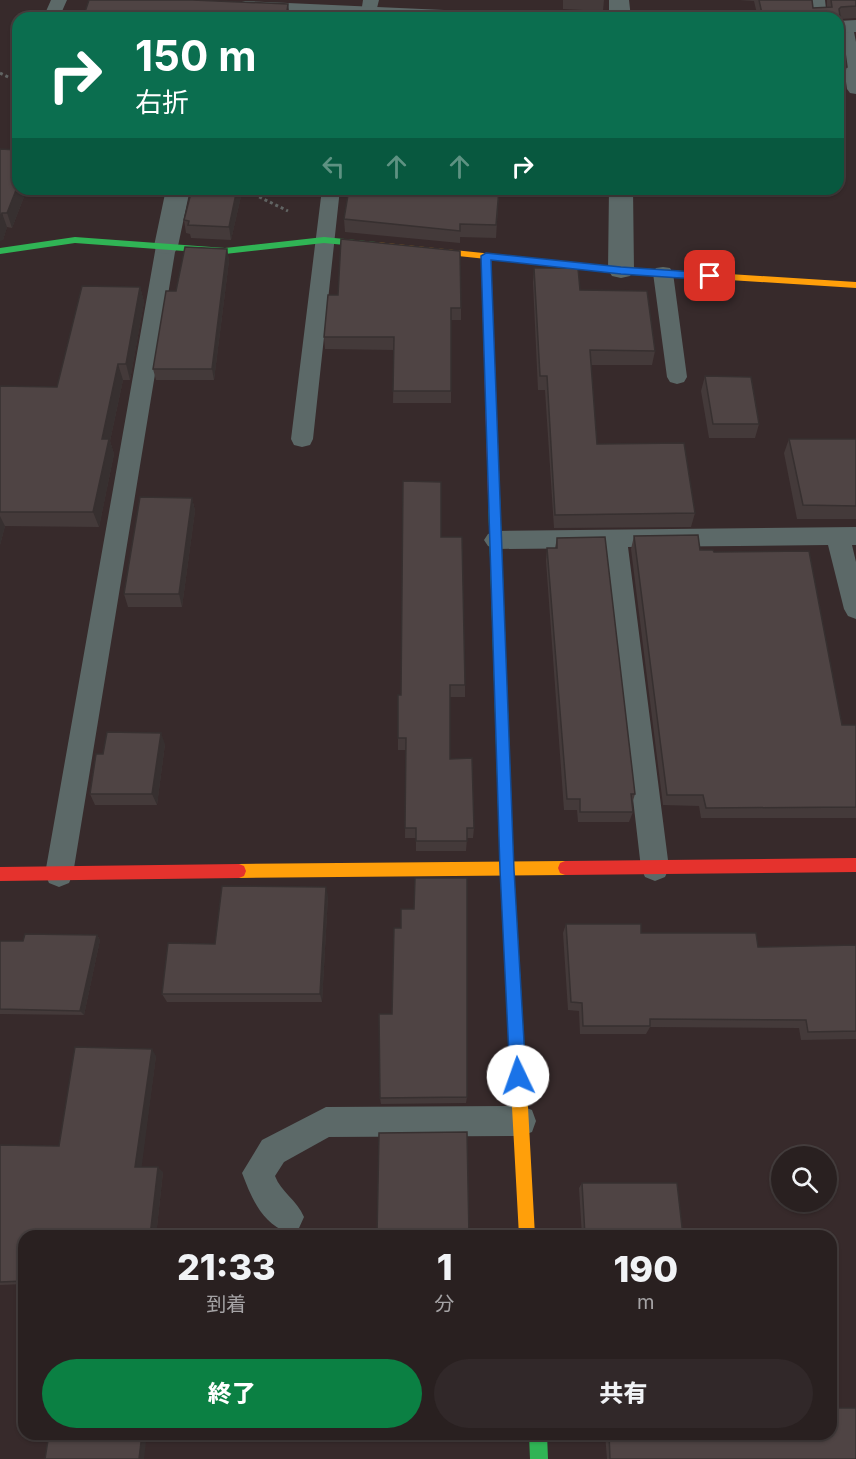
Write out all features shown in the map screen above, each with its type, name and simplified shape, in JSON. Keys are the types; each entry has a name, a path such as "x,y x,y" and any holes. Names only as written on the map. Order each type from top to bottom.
{"street":[{"path":"230,7 370,6 430,12"},
{"path":"166,246 177,195"},
{"path":"621,195 621,270"},
{"path":"0,251 75,240 225,251 324,240 621,270 856,285"},
{"path":"486,256 507,870 527,1230"},
{"path":"0,874 655,868 855,871"},
{"path":"538,1440 539,1459"}],"lane":[{"path":"847,27 856,89"},
{"path":"302,439 330,195"},
{"path":"59,874 166,246"},
{"path":"663,273 677,377"},
{"path":"495,540 847,537 856,609"},
{"path":"615,539 655,868"},
{"path":"288,1217 266,1195 258,1173 273,1151 326,1122 521,1121"}],"building":[{"path":"89,0 193,0 288,4 287,12 85,12"},
{"path":"759,0 812,0 813,8 832,7 831,0 856,0 856,6 841,7 839,12 762,12"},
{"path":"844,45 847,67 844,67"},
{"path":"0,149 12,150 12,195 14,195 7,213 2,213 0,219"},
{"path":"190,195 236,195 229,227 188,225 189,221 184,220"},
{"path":"348,195 498,195 496,225 460,224 460,231 344,219"},
{"path":"341,239 460,251 461,308 451,308 451,391 393,391 394,337 324,337 328,295 338,295"},
{"path":"185,247 227,249 212,369 153,369 166,291 176,291"},
{"path":"534,268 578,268 580,290 647,291 655,351 590,350 597,444 684,443 695,513 555,515 547,376 540,376"},
{"path":"82,286 140,287 126,364 118,364 102,439 109,439 93,512 0,512 0,386 57,387"},
{"path":"705,376 751,377 759,424 713,424"},
{"path":"789,439 856,439 856,506 803,505"},
{"path":"403,481 441,482 441,537 462,537 465,685 450,685 450,759 472,758 474,828 467,828 467,841 416,841 416,828 405,828 406,738 398,738 398,695 401,695"},
{"path":"140,497 192,498 179,594 124,594"},
{"path":"698,535 700,550 713,550 714,552 809,551 842,725 856,725 856,807 706,808 703,795 667,795 634,536"},
{"path":"605,537 635,794 631,794 633,812 580,812 580,799 567,799 547,548 557,548 557,538"},
{"path":"107,732 161,733 152,794 90,794 96,754 103,754"},
{"path":"415,878 467,878 467,1097 380,1098 379,1014 392,1014 394,928 401,928 401,909 414,909"},
{"path":"222,886 326,887 320,994 162,994 168,943 215,944"},
{"path":"566,924 641,924 641,933 756,933 758,947 856,945 856,1031 808,1032 806,1020 650,1019 650,1026 583,1026 582,1003 571,1002"},
{"path":"25,934 97,935 80,1011 0,1009 0,941 23,941"},
{"path":"75,1047 152,1049 135,1167 158,1167 151,1230 18,1230 18,1281 0,1282 0,1145 59,1146"},
{"path":"467,1132 469,1230 377,1230 379,1133"},
{"path":"582,1183 677,1183 682,1230 585,1230"},
{"path":"837,1408 856,1408 856,1459 610,1459 609,1440 837,1440"},
{"path":"48,1440 141,1440 139,1459 45,1459"}],"traffic: fast":[{"path":"0,251 75,240 225,251 324,240 376,245"},
{"path":"494,496 507,870 520,1107"},
{"path":"538,1440 539,1459"}],"traffic: slow":[{"path":"376,245 621,270 856,285"},
{"path":"239,871 565,868"},
{"path":"520,1107 527,1230"}],"traffic: jam":[{"path":"486,256 494,496"},
{"path":"565,868 856,865"},
{"path":"0,874 239,871"}],"route":[{"path":"518,1076 507,870 486,256 621,270 710,276"}]}
